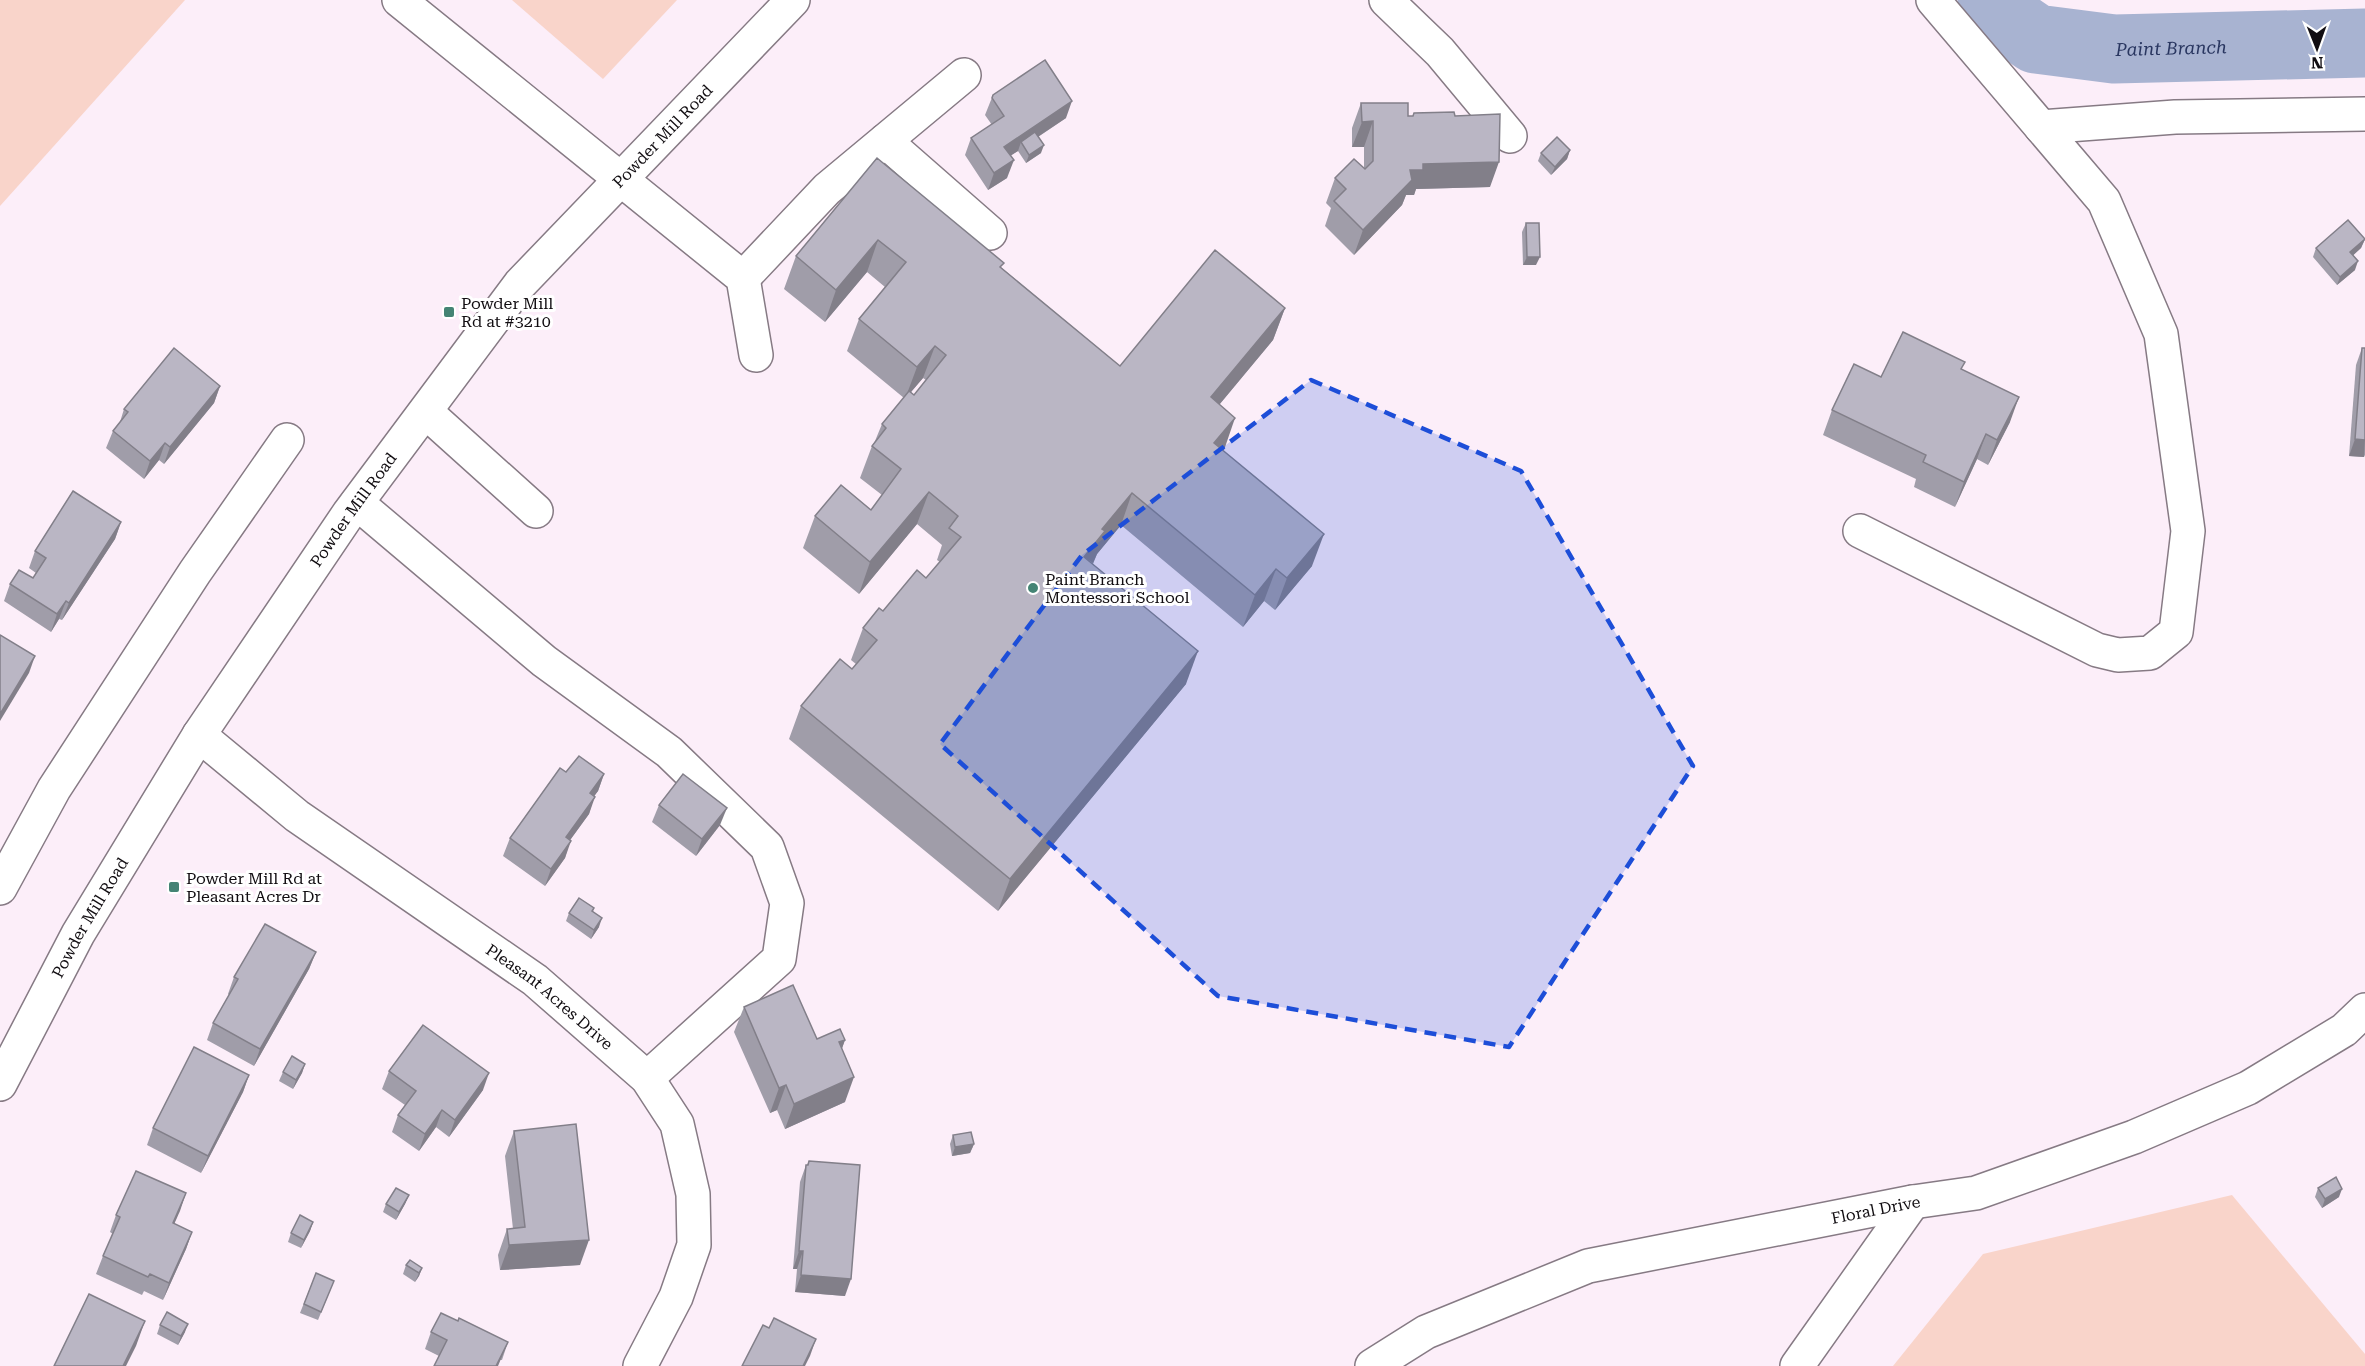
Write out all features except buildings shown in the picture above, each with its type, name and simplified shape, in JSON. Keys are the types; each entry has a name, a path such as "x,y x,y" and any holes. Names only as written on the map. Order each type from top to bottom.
{"street":[{"path":"399,0 743,278 756,355"},
{"name":"Powder Mill Road","path":"0,1084 78,934 199,735 357,502 520,284 793,0"},
{"path":"1386,0 1440,52 1510,136"},
{"path":"1860,531 2097,650 2118,655 2150,653 2176,632 2188,531 2161,334 2104,201 1933,0"},
{"path":"743,278 827,189 964,75"},
{"path":"2041,127 2175,117 2365,114"},
{"path":"885,141 990,233"},
{"path":"426,412 536,511"},
{"path":"0,888 54,789 195,572 287,440"},
{"path":"357,502 544,661 669,752 767,847 787,903 779,959 647,1078"},
{"name":"Pleasant Acres Drive","path":"199,735 297,816 535,980 647,1078 677,1124 693,1194 694,1245 676,1297 640,1366"},
{"name":"Floral Drive","path":"1372,1366 1426,1332 1588,1266 1913,1202 1976,1193 2134,1137 2248,1088 2344,1030 2365,1010"},
{"path":"1797,1366 1913,1202"}],"highlighted area":[{"path":"1311,380 1521,471 1693,766 1509,1047 1218,996 940,744 1082,555"}],"shaded area":[{"path":"0,0 185,0 0,206"},
{"path":"512,0 677,0 603,79"},
{"path":"2232,1195 2365,1354 2365,1366 1893,1366 1983,1254"}],"waterway":[{"name":"Paint Branch","path":"1992,0 2011,22 2036,39 2114,49 2365,43"}],"place":[{"name":"Powder Mill Rd at #3210","path":"449,312"},
{"name":"Paint Branch Montessori School","path":"1033,588"},
{"name":"Powder Mill Rd at Pleasant Acres Dr","path":"174,887"}]}
